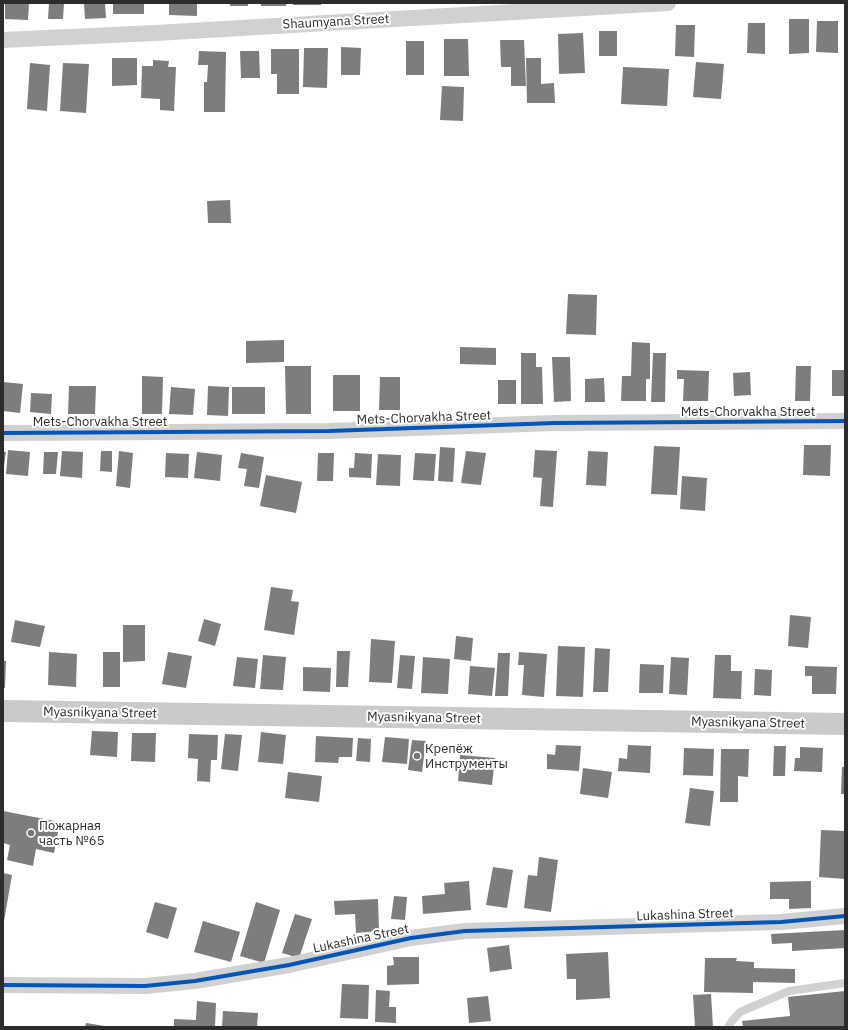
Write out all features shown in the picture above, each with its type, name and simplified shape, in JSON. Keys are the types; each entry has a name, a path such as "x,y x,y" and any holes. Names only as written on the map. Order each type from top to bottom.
{"street":[{"name":"Shaumyana Street","path":"3,40 668,3"},
{"name":"Mets-Chorvakha Street","path":"3,433 329,431 555,424 845,421"},
{"name":"Myasnikyana Street","path":"3,711 845,724"},
{"name":"Lukashina Street","path":"3,985 145,986 195,981 289,965 411,938 465,931 781,922 845,916"}],"lane":[{"path":"728,1027 740,1012 789,991 845,983"}],"building":[{"path":"5,3 29,3 28,20 5,19"},
{"path":"49,3 64,3 63,19 48,19"},
{"path":"84,3 105,3 106,18 85,19"},
{"path":"113,3 144,3 144,14 113,14"},
{"path":"169,3 197,3 197,16 169,15"},
{"path":"230,3 248,3 248,6 230,6"},
{"path":"261,3 286,3 286,6 261,6"},
{"path":"293,3 321,3 321,5 293,5"},
{"path":"789,19 809,19 809,53 789,54"},
{"path":"817,21 838,21 838,53 816,52"},
{"path":"748,23 765,23 765,54 747,53"},
{"path":"676,25 695,25 694,57 675,56"},
{"path":"599,31 617,31 617,56 599,56"},
{"path":"583,33 585,73 559,74 558,34"},
{"path":"444,39 468,39 469,76 444,76"},
{"path":"500,40 524,40 526,86 511,86 511,67 501,67"},
{"path":"406,41 424,41 424,75 406,75"},
{"path":"341,47 361,48 360,75 341,75"},
{"path":"304,48 328,48 327,88 303,87"},
{"path":"271,49 299,49 299,94 277,94 277,74 271,74"},
{"path":"199,51 226,52 225,112 204,112 204,82 207,82 208,65 198,65"},
{"path":"240,51 259,51 260,78 241,78"},
{"path":"112,58 137,58 137,85 112,86"},
{"path":"526,58 541,58 541,84 554,83 555,103 527,103"},
{"path":"153,60 169,61 168,67 176,67 174,111 160,110 160,99 141,98 142,66 153,66"},
{"path":"696,62 724,64 721,99 693,97"},
{"path":"30,63 50,65 47,111 27,109"},
{"path":"63,63 89,64 86,113 60,111"},
{"path":"623,67 669,69 667,106 621,104"},
{"path":"442,86 464,87 463,121 440,120"},
{"path":"230,200 231,223 208,223 207,201"},
{"path":"568,294 597,295 596,335 566,334"},
{"path":"284,340 284,362 246,363 246,341"},
{"path":"632,342 650,343 650,379 646,379 646,401 621,401 622,376 631,376"},
{"path":"460,347 496,348 496,365 460,364"},
{"path":"521,353 536,353 536,367 542,367 543,404 521,404"},
{"path":"653,353 666,353 665,402 651,402"},
{"path":"552,357 570,357 571,401 554,402"},
{"path":"285,366 311,366 311,414 286,414"},
{"path":"796,366 811,366 810,401 795,401"},
{"path":"677,370 709,371 708,401 683,401 684,379 677,379"},
{"path":"832,370 845,370 845,396 832,396"},
{"path":"750,372 751,395 734,396 733,373"},
{"path":"333,375 360,375 360,411 333,411"},
{"path":"142,376 163,377 162,414 142,414"},
{"path":"380,377 400,377 400,410 379,410"},
{"path":"604,378 605,402 585,402 585,379"},
{"path":"498,380 516,380 516,404 498,404"},
{"path":"3,382 23,384 20,413 3,411"},
{"path":"69,386 96,386 95,414 68,414"},
{"path":"208,386 229,387 228,416 207,415"},
{"path":"171,387 195,389 193,415 169,414"},
{"path":"232,387 265,387 265,414 232,414"},
{"path":"31,393 52,394 51,414 30,412"},
{"path":"804,445 831,445 830,476 803,475"},
{"path":"654,446 680,447 677,495 651,494"},
{"path":"440,447 455,448 453,482 438,481"},
{"path":"8,450 30,452 28,476 6,474"},
{"path":"535,450 557,451 553,507 540,506 542,478 533,477"},
{"path":"62,451 83,452 82,478 60,476"},
{"path":"101,451 112,451 112,472 100,471"},
{"path":"119,451 133,453 130,488 116,486"},
{"path":"466,451 486,453 481,485 461,483"},
{"path":"588,451 608,452 606,486 586,485"},
{"path":"3,452 6,452 4,466 3,466"},
{"path":"44,452 58,452 56,474 43,474"},
{"path":"197,452 222,455 220,481 194,478"},
{"path":"166,453 189,454 188,478 165,477"},
{"path":"241,453 264,457 259,488 244,486 247,469 238,468"},
{"path":"318,453 334,453 333,481 317,481"},
{"path":"355,453 372,454 371,478 349,477 349,468 354,468"},
{"path":"415,453 436,454 434,481 413,480"},
{"path":"378,454 401,455 400,486 376,485"},
{"path":"266,475 302,482 296,513 260,506"},
{"path":"682,476 707,478 705,511 680,509"},
{"path":"271,587 293,590 291,601 299,602 294,635 264,630"},
{"path":"790,615 811,617 808,648 788,646"},
{"path":"204,619 221,624 215,646 198,641"},
{"path":"15,620 45,626 40,647 11,642"},
{"path":"123,625 145,625 145,661 123,662"},
{"path":"456,636 473,638 471,661 454,659"},
{"path":"371,639 395,641 392,683 369,682"},
{"path":"558,646 585,647 583,697 556,696"},
{"path":"595,648 610,649 608,692 593,692"},
{"path":"337,651 350,651 348,687 336,687"},
{"path":"49,652 77,654 76,687 48,685"},
{"path":"103,652 120,652 120,687 103,687"},
{"path":"168,652 192,656 186,688 162,684"},
{"path":"519,652 547,654 544,697 522,695 524,665 518,665"},
{"path":"498,653 510,653 508,696 495,696"},
{"path":"263,655 286,657 283,690 260,689"},
{"path":"400,655 415,656 412,689 397,688"},
{"path":"715,655 731,655 731,671 742,671 741,699 713,698"},
{"path":"237,657 258,659 255,688 233,686"},
{"path":"423,657 450,659 448,694 421,693"},
{"path":"671,657 689,658 687,695 669,694"},
{"path":"3,661 6,661 5,688 3,688"},
{"path":"640,664 664,665 663,693 639,693"},
{"path":"470,666 495,668 492,696 468,694"},
{"path":"805,666 837,667 836,694 812,694 812,676 805,676"},
{"path":"303,667 331,668 330,692 303,691"},
{"path":"755,669 772,670 771,696 754,695"},
{"path":"92,731 118,732 117,757 90,755"},
{"path":"261,732 286,735 283,764 258,762"},
{"path":"132,733 156,733 155,762 131,761"},
{"path":"189,734 218,735 217,760 211,760 210,782 197,781 198,759 188,758"},
{"path":"225,734 242,735 238,771 221,769"},
{"path":"316,736 353,738 352,757 339,757 338,763 315,762"},
{"path":"385,737 409,739 407,764 382,762"},
{"path":"358,738 371,739 370,762 356,761"},
{"name":"Крепёж Инструменты","path":"412,740 426,741 422,772 408,770"},
{"path":"556,745 581,746 579,771 547,769 547,754 555,755"},
{"path":"628,745 651,746 650,773 618,771 619,758 627,759"},
{"path":"774,746 786,746 785,776 773,776"},
{"path":"800,747 823,748 822,772 794,771 795,758 800,758"},
{"path":"684,748 714,749 713,776 683,775"},
{"path":"721,749 749,749 748,777 738,776 738,802 720,802"},
{"path":"460,755 495,758 492,785 458,781"},
{"path":"842,767 845,767 845,794 841,794"},
{"path":"583,768 612,772 608,798 580,794"},
{"path":"288,772 322,776 319,802 285,798"},
{"path":"690,788 714,791 710,826 685,823"},
{"name":"Пожарная часть №65","path":"3,811 60,822 54,853 36,849 33,866 7,860 10,845 3,843"},
{"path":"821,830 845,831 845,879 819,877"},
{"path":"539,857 558,860 551,912 524,908 528,875 537,876"},
{"path":"493,867 513,870 507,908 486,905"},
{"path":"3,873 12,875 4,921 3,921"},
{"path":"469,881 471,910 423,914 422,896 445,894 444,883"},
{"path":"811,881 811,908 789,909 789,899 770,899 770,882"},
{"path":"394,896 407,897 405,920 391,919"},
{"path":"378,899 379,931 356,933 355,914 335,915 334,901"},
{"path":"155,902 177,908 168,939 146,932"},
{"path":"256,902 280,910 264,963 240,956"},
{"path":"295,914 312,919 299,958 282,953"},
{"path":"203,921 240,932 231,962 194,952"},
{"path":"845,930 845,948 792,951 792,943 772,944 771,934"},
{"path":"509,945 512,969 490,972 487,948"},
{"path":"608,952 610,998 576,1000 576,979 567,979 566,954"},
{"path":"393,957 419,957 419,984 387,985 387,966 394,965"},
{"path":"705,958 737,958 736,961 754,962 754,968 795,969 795,983 753,982 753,993 704,992"},
{"path":"342,984 369,985 368,1019 340,1018"},
{"path":"376,990 390,991 389,1007 396,1007 396,1023 375,1022"},
{"path":"845,991 845,1027 743,1027 742,1021 790,1016 788,997"},
{"path":"711,994 713,1027 695,1027 693,995"},
{"path":"488,996 491,1021 469,1023 467,998"},
{"path":"197,1001 216,1003 215,1027 174,1027 174,1019 196,1020"},
{"path":"223,1011 258,1013 257,1027 222,1027"},
{"path":"86,1023 105,1026 105,1027 85,1027"}],"cycle path":[{"path":"3,433 329,431 555,423 845,421"},
{"path":"3,985 145,986 195,981 289,965 411,938 465,931 781,922 845,916"}],"place":[{"name":"Крепёж Инструменты","path":"417,756"},
{"name":"Пожарная часть №65","path":"31,833"}]}
